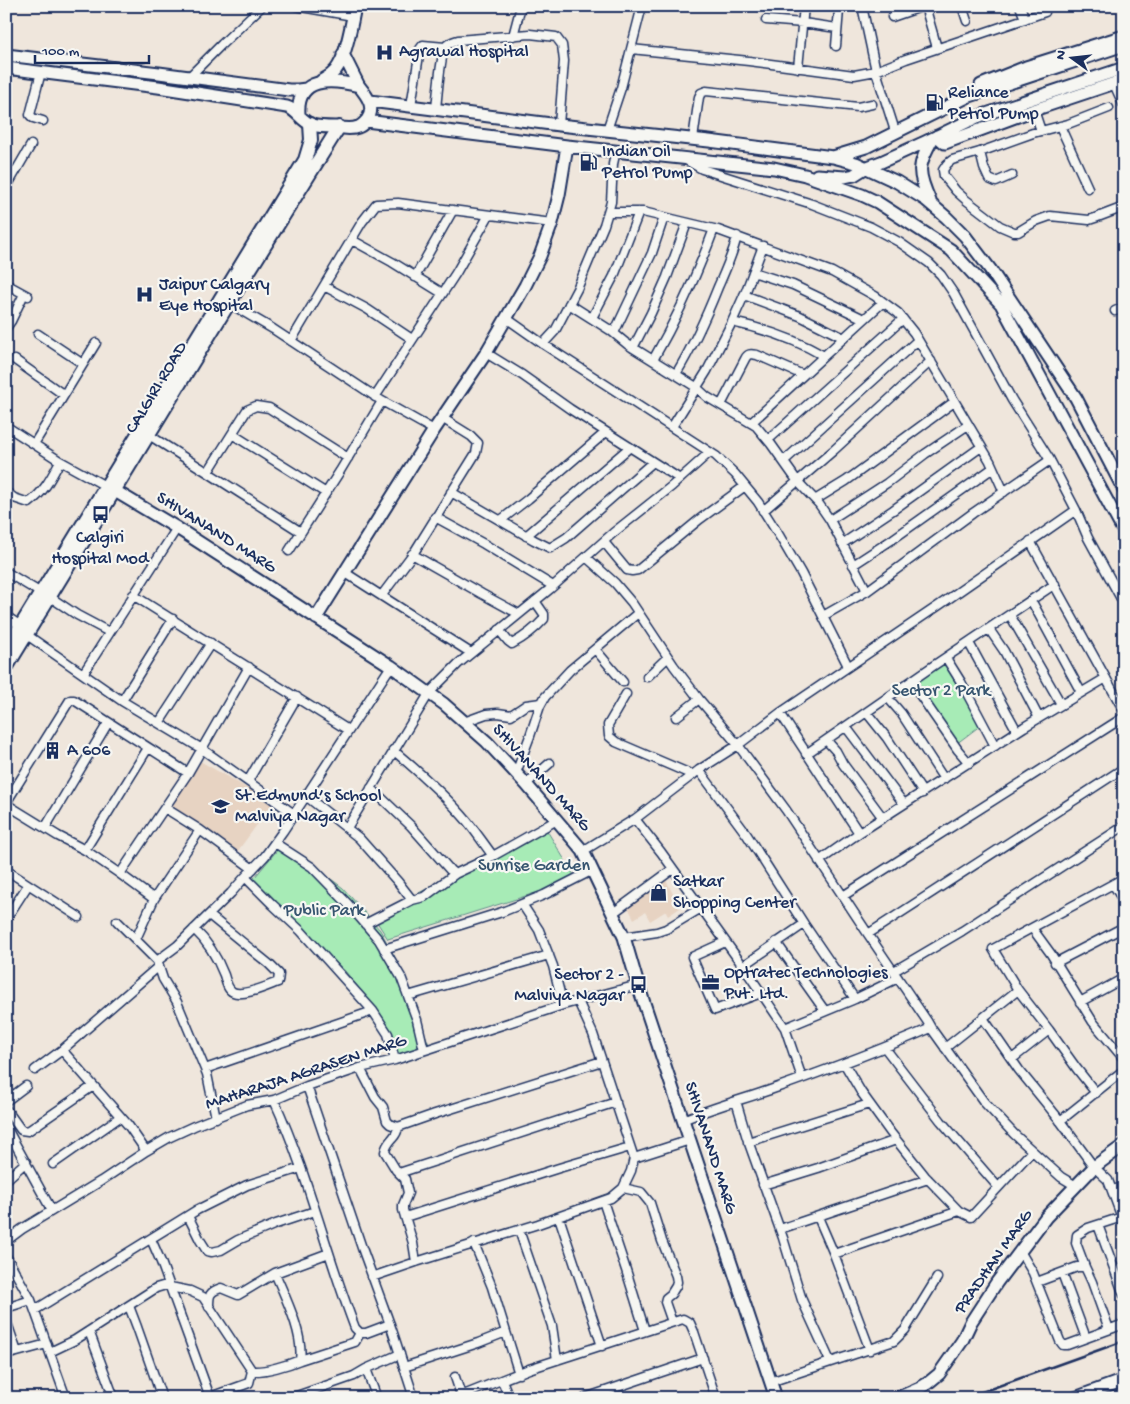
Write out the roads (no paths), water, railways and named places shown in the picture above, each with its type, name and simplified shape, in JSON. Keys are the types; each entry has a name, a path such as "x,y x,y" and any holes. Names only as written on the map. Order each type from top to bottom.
{"main road":[{"path":"6,55 298,90 330,77 339,66 344,54 354,11"},
{"path":"955,102 975,87 1026,67 1124,36"},
{"path":"833,157 866,147 967,97 1124,45"},
{"path":"6,68 158,87 287,107 293,109 310,124 357,128 369,117 370,101 359,86 344,54"},
{"path":"860,166 881,162 977,116 1124,68"},
{"path":"320,82 339,82 359,86"},
{"path":"935,137 945,143 1034,110 1119,82"},
{"path":"299,114 300,98 306,88"},
{"path":"967,97 977,116"},
{"path":"370,101 833,157 897,182 913,191 946,217 990,269 1076,398 1122,483"},
{"path":"366,121 566,146 774,168 805,174 845,177 854,175 860,166 866,147"},
{"name":"CALGIRI ROAD","path":"111,488 149,435 305,160 311,140 310,124"},
{"name":"CALGIRI ROAD","path":"6,668 24,630 225,300 339,127"},
{"path":"931,204 921,182 920,170 923,158 935,137"},
{"path":"316,618 434,430 486,353 525,286 540,256 552,223 559,195 566,146"},
{"path":"805,174 862,195 899,215 951,250 1000,304 1124,532"},
{"path":"854,175 862,195"},
{"name":"SHIVANAND MARG","path":"111,488 177,528 430,692 487,742 526,784 583,851 624,937 638,985 776,1398"},
{"name":"CALGIRI ROAD","path":"6,650 24,630"},
{"name":"PRADHAN MARG","path":"896,1398 924,1386 939,1374 962,1341 971,1322 997,1282 1046,1217 1094,1167 1124,1145"},
{"path":"1076,1398 1095,1394 1124,1380"}],"street":[{"path":"189,77 262,6"},
{"path":"296,6 354,11"},
{"path":"512,36 521,6"},
{"path":"607,130 621,88 642,6"},
{"path":"798,68 804,6"},
{"path":"862,6 876,71 895,132"},
{"path":"892,17 925,6 938,48"},
{"path":"962,6 967,21"},
{"path":"1020,6 1025,19"},
{"path":"836,46 839,10"},
{"path":"631,49 749,61 854,75 876,71 1046,12"},
{"path":"766,20 837,28"},
{"path":"411,106 420,49 423,45 444,47 458,40 530,34 556,37 562,44 564,61 559,125"},
{"path":"436,109 444,47"},
{"path":"41,72 30,115 43,121"},
{"path":"1119,82 1124,106"},
{"path":"693,139 699,97 701,92 706,91 858,107 872,104"},
{"path":"1109,108 1060,126 952,160 943,170 944,176 961,196 1008,230 1014,232 1018,232 1036,221 1050,216 1089,220 1124,207"},
{"path":"1034,110 1041,131"},
{"path":"1060,126 1088,188"},
{"path":"6,188 31,145"},
{"path":"543,344 555,331 569,304 604,225 611,202 613,164 616,150"},
{"path":"980,152 989,179 996,182 1012,175"},
{"path":"680,157 702,169 812,204 871,227 899,242 929,263 941,275 954,294 1012,400 1050,460 1088,538 1124,604"},
{"path":"291,341 362,222 376,204 398,203 552,223"},
{"path":"415,277 453,210"},
{"path":"608,212 639,212 737,236 832,272 883,302 898,313 918,340 993,468 1004,492"},
{"path":"592,318 614,276 639,212"},
{"path":"289,551 348,458 378,399 412,339 456,273 489,215"},
{"path":"614,333 652,253 664,217"},
{"path":"633,348 664,283 687,223"},
{"path":"653,360 674,324 688,294 714,229"},
{"path":"676,374 708,314 737,236"},
{"path":"352,240 442,293"},
{"path":"672,427 707,371 732,322 763,246"},
{"path":"754,272 793,285 864,319"},
{"path":"6,284 26,295 12,321 6,328"},
{"path":"324,286 367,309 412,339"},
{"path":"744,295 800,316 844,338"},
{"path":"225,300 378,399 434,430"},
{"path":"750,423 883,302"},
{"path":"569,304 614,333 633,348 696,387 706,397 756,426 798,482 830,520 852,566 867,591"},
{"path":"1115,311 1124,307"},
{"path":"506,318 716,456 729,468 764,511 801,573 848,666"},
{"path":"768,440 903,319"},
{"path":"732,322 772,332 824,356"},
{"path":"38,334 83,364"},
{"path":"784,461 918,340"},
{"path":"34,444 96,343"},
{"path":"486,353 680,479"},
{"path":"720,405 747,355 757,355 770,359 804,375"},
{"path":"15,360 64,396"},
{"path":"764,511 931,361"},
{"path":"815,500 846,481 954,402"},
{"path":"208,472 247,410 256,406 269,408 348,458"},
{"path":"382,596 412,554 476,453 478,443 471,436 442,418"},
{"path":"830,520 887,483 968,425"},
{"path":"8,429 60,461 111,488"},
{"path":"501,520 606,432"},
{"path":"232,434 326,493"},
{"path":"149,435 301,532"},
{"path":"526,536 630,447"},
{"path":"842,544 981,447"},
{"path":"347,828 430,692 458,664 710,452"},
{"path":"823,616 867,591 1050,460"},
{"path":"6,492 14,498 29,504 39,496 60,461"},
{"path":"451,492 550,548 566,538 653,462"},
{"path":"852,566 993,468"},
{"path":"604,542 626,570 638,570 700,519 745,486"},
{"path":"583,851 635,818 780,713 1076,510"},
{"path":"436,516 553,586"},
{"path":"83,674 177,528"},
{"path":"1030,541 1124,711"},
{"path":"412,554 519,614"},
{"path":"586,557 615,583 699,699 738,745 786,810 931,1028 984,1102 1032,1151 1061,1177 1076,1186"},
{"path":"6,572 109,632"},
{"path":"344,572 471,653"},
{"path":"806,754 1055,584"},
{"path":"133,594 348,730"},
{"path":"1031,600 1082,692"},
{"path":"500,630 512,644 540,623 544,619 544,614 535,601"},
{"path":"516,774 545,696 570,670 638,613"},
{"path":"1010,615 1061,704"},
{"path":"6,616 122,701 202,750 294,814"},
{"path":"122,701 172,619"},
{"path":"989,628 1039,718"},
{"path":"159,723 211,643"},
{"path":"969,643 1017,731"},
{"path":"595,649 623,682"},
{"path":"647,677 668,657"},
{"path":"946,658 995,746"},
{"path":"35,1070 62,1050 177,946 231,893 265,856 391,666"},
{"path":"120,874 188,773 249,667"},
{"path":"819,861 858,833 1017,731 1106,678"},
{"path":"911,682 969,763"},
{"path":"626,694 608,725 609,736 616,742 693,776"},
{"path":"248,781 297,697"},
{"path":"888,698 901,714 944,779"},
{"path":"676,717 699,699"},
{"path":"154,900 85,850 6,804 70,700 74,700 188,773"},
{"path":"464,722 486,714 511,715 526,705 541,703"},
{"path":"780,713 858,833"},
{"path":"867,713 887,738 923,793"},
{"path":"843,896 1124,717"},
{"path":"45,828 108,723"},
{"path":"846,727 904,804"},
{"path":"827,741 836,751 843,764 882,818"},
{"path":"85,850 148,748"},
{"path":"394,750 422,774 454,807 493,856"},
{"path":"526,784 550,763"},
{"path":"868,934 1124,768"},
{"path":"699,770 747,835 855,999"},
{"path":"371,788 411,826 455,874"},
{"path":"306,796 359,838 412,900"},
{"path":"165,808 200,830 253,869"},
{"path":"635,818 743,966 784,1028 802,1078"},
{"path":"365,924 412,900 424,898 455,874 493,856 557,820"},
{"path":"784,1028 855,999 1124,826"},
{"path":"136,939 154,900 200,830"},
{"path":"274,843 312,867 348,904 379,940 401,977 417,1020 424,1050"},
{"path":"613,913 674,869"},
{"path":"6,870 78,917"},
{"path":"384,949 502,912 544,895 593,870"},
{"path":"245,877 301,931 373,1010 388,1034 395,1060"},
{"path":"1096,1093 1018,990 992,949 1124,878"},
{"path":"1113,884 1124,902"},
{"path":"6,918 28,885"},
{"path":"522,904 539,930 553,966 563,1005"},
{"path":"624,937 666,929 701,908"},
{"path":"194,929 210,947 221,967 228,988 233,992 244,993 278,982 279,974 270,964 209,915"},
{"path":"117,921 158,963 164,979 177,1002 205,1069 216,1118"},
{"path":"743,966 804,924"},
{"path":"1055,962 1124,927"},
{"path":"1032,928 1094,1022 1124,1059"},
{"path":"725,942 692,956 715,1010 761,993"},
{"path":"776,942 825,1011"},
{"path":"408,996 549,955"},
{"path":"1080,1002 1124,978"},
{"name":"MAHARAJA AGRASEN MARG","path":"6,1241 146,1151 194,1126 247,1105 274,1100 307,1086 360,1068 395,1060 563,1005 638,985"},
{"path":"945,1048 1018,990"},
{"path":"372,1277 559,1217 611,1198 623,1188 631,1171 634,1158 593,1034 578,1001"},
{"path":"205,1069 373,1010"},
{"path":"983,1018 1019,1070 1094,1167 1108,1180 1123,1220 1088,1228 1077,1235 1076,1243 1109,1329"},
{"path":"683,1120 885,1048 931,1028"},
{"path":"1012,1058 1049,1030"},
{"path":"885,1048 941,1121 998,1187"},
{"path":"62,1050 120,1117 146,1151"},
{"path":"360,1068 375,1097 383,1107 387,1121 398,1127 602,1061"},
{"path":"844,1063 869,1104 928,1179 959,1211 971,1217 1032,1151"},
{"path":"1060,1121 1124,1072"},
{"path":"6,1101 26,1086"},
{"path":"6,1109 21,1130 24,1132 28,1131 93,1086"},
{"path":"307,1086 414,1398"},
{"path":"274,1100 289,1133 355,1328 360,1333 366,1333 390,1324"},
{"path":"736,1101 748,1142 780,1229 802,1300 830,1361"},
{"path":"399,1173 616,1102"},
{"path":"748,1142 869,1104"},
{"path":"53,1164 120,1117"},
{"path":"6,1126 52,1211"},
{"path":"398,1127 397,1132 386,1145 384,1152 405,1179 408,1193 403,1210 413,1243 416,1262"},
{"path":"634,1158 690,1140"},
{"path":"763,1185 818,1168 896,1140"},
{"path":"405,1217 630,1147"},
{"path":"6,1180 26,1162"},
{"path":"35,1310 188,1216 247,1185 301,1168"},
{"path":"780,1229 928,1179"},
{"path":"1112,1190 1124,1187"},
{"path":"623,1188 641,1192 650,1203 677,1282 665,1302 672,1322"},
{"path":"602,1201 645,1331"},
{"path":"188,1216 207,1251 212,1252 221,1250 238,1240 276,1224 315,1211"},
{"path":"834,1254 959,1211"},
{"path":"559,1217 602,1346"},
{"path":"818,1217 870,1350"},
{"path":"1098,1225 1124,1296"},
{"path":"519,1230 552,1326 558,1360"},
{"path":"151,1239 210,1397 249,1382 252,1371"},
{"path":"474,1243 492,1287 519,1374"},
{"path":"1020,1252 1033,1273 1063,1345 1124,1324"},
{"path":"209,1307 209,1297 213,1290 221,1288 238,1295 275,1273 329,1253"},
{"path":"6,1256 31,1300 66,1398"},
{"path":"1037,1282 1077,1267 1085,1267"},
{"path":"275,1273 297,1329 301,1351 300,1360"},
{"path":"1062,1273 1086,1338"},
{"path":"770,1382 894,1341 905,1330 937,1278"},
{"path":"6,1355 48,1348 89,1331 156,1288 166,1284 170,1287 190,1291 203,1297 252,1371 260,1372 291,1364 355,1342 360,1333"},
{"path":"6,1308 31,1300"},
{"path":"129,1306 162,1398"},
{"path":"455,1377 461,1397 558,1360 683,1319 690,1323 716,1398"},
{"path":"6,1320 17,1352"},
{"path":"89,1331 114,1398"},
{"path":"404,1367 478,1344 506,1332"},
{"path":"291,1398 354,1376 400,1354"},
{"path":"585,1398 703,1358"},
{"path":"366,1369 376,1398"},
{"path":"502,1380 509,1398"}],"railway":[{"path":"965,1398 1124,1341"}],"place":[{"name":"Agrawal Hospital","path":"385,52"},
{"name":"Reliance Petrol Pump","path":"934,103"},
{"name":"Indian Oil Petrol Pump","path":"588,162"},
{"name":"Jaipur Calgary Eye Hospital","path":"145,295"},
{"name":"Calgiri Hospital Mod","path":"100,515"},
{"name":"A 606","path":"53,751"},
{"name":"St.Edmund’s School Malviya Nagar","path":"221,806"},
{"name":"Satkar Shopping Center","path":"659,892"},
{"name":"Optratec Technologies Pvt. Ltd.","path":"710,983"},
{"name":"Sector 2 - Malviya Nagar","path":"638,985"}],"park label":[{"name":"Sector 2 Park","path":"941,691"},
{"name":"Sunrise Garden","path":"534,866"},
{"name":"Public Park","path":"324,911"}]}
